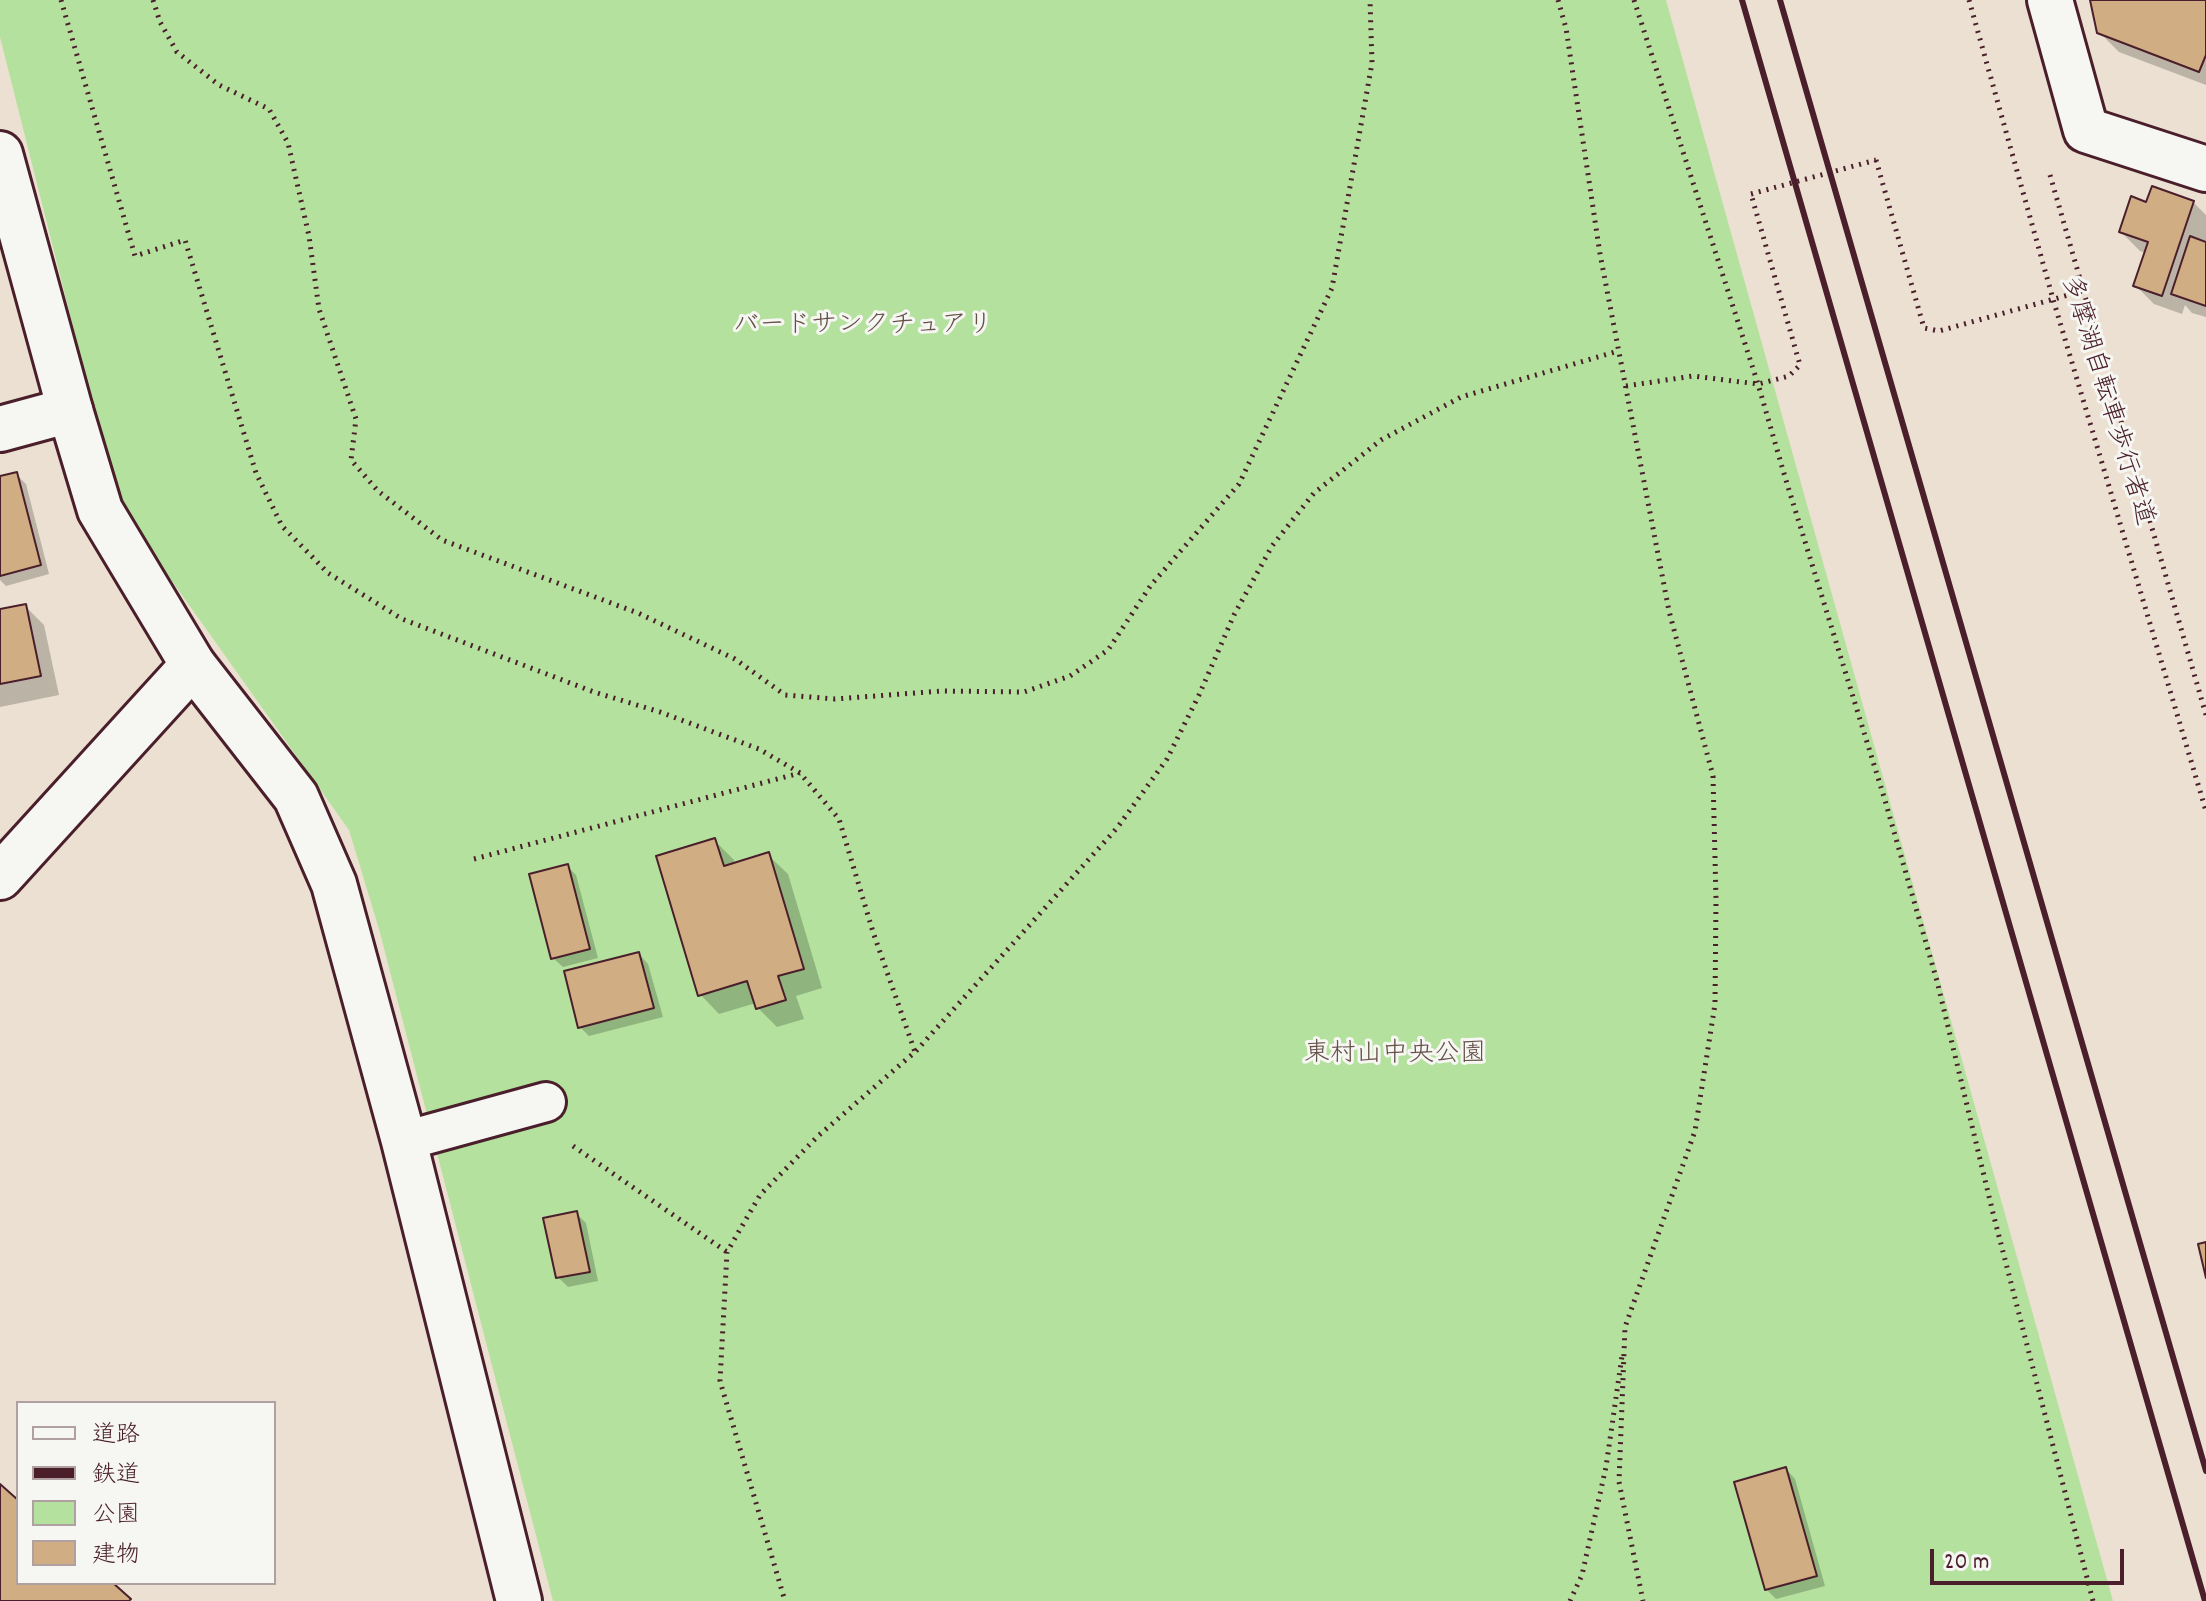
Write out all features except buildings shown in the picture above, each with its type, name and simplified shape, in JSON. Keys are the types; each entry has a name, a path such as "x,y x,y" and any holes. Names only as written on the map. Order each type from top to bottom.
{"street":[{"path":"2050,0 2086,130 2206,169"},
{"path":"0,154 100,510 193,665 296,797 334,884 404,1141 519,1601"},
{"path":"0,429 70,410"},
{"path":"0,877 193,665"}],"lane":[{"path":"404,1141 546,1102"}],"path":[{"path":"61,0 135,256 185,240 256,473 282,526 328,573 402,619 594,692 660,712 759,749 800,773 839,819 873,932 915,1052"},
{"path":"153,0 160,22 177,52 219,85 269,109 288,143 309,236 319,309 356,419 351,460 378,491 442,540 638,613 735,659 785,695 835,699 942,691 1024,692 1070,676 1108,650 1151,585 1239,484 1332,288 1372,63 1370,0"},
{"path":"1558,0 1566,28 1600,254 1669,611 1713,776 1716,899 1715,1004 1695,1131 1625,1327 1606,1467 1582,1575 1570,1601"},
{"path":"1634,0 1758,384 1937,981 2093,1601"},
{"name":"多摩湖自転車歩行者道","path":"1969,0 2053,299 2206,811"},
{"path":"1626,386 1693,376 1758,384 1789,376 1800,365 1751,194 1876,160 1924,328 1939,331 2083,291"},
{"path":"2048,169 2206,715"},
{"path":"785,1601 720,1381 727,1252 760,1195 818,1136 915,1052 1117,828 1167,759 1241,601 1272,546 1314,493 1381,440 1461,397 1618,351"},
{"path":"474,859 800,773"},
{"path":"546,1102 565,1117 571,1145 727,1252"},
{"path":"1625,1327 1619,1482 1643,1601"}],"green space":[{"name":"東村山中央公園","path":"0,0 1666,0 2113,1601 553,1601 379,929 349,830 118,505 0,37"}],"railway":[{"path":"1742,0 2205,1601"},
{"path":"1780,0 2206,1471"}],"park label":[{"name":"バードサンクチュアリ","path":"863,327"}]}
